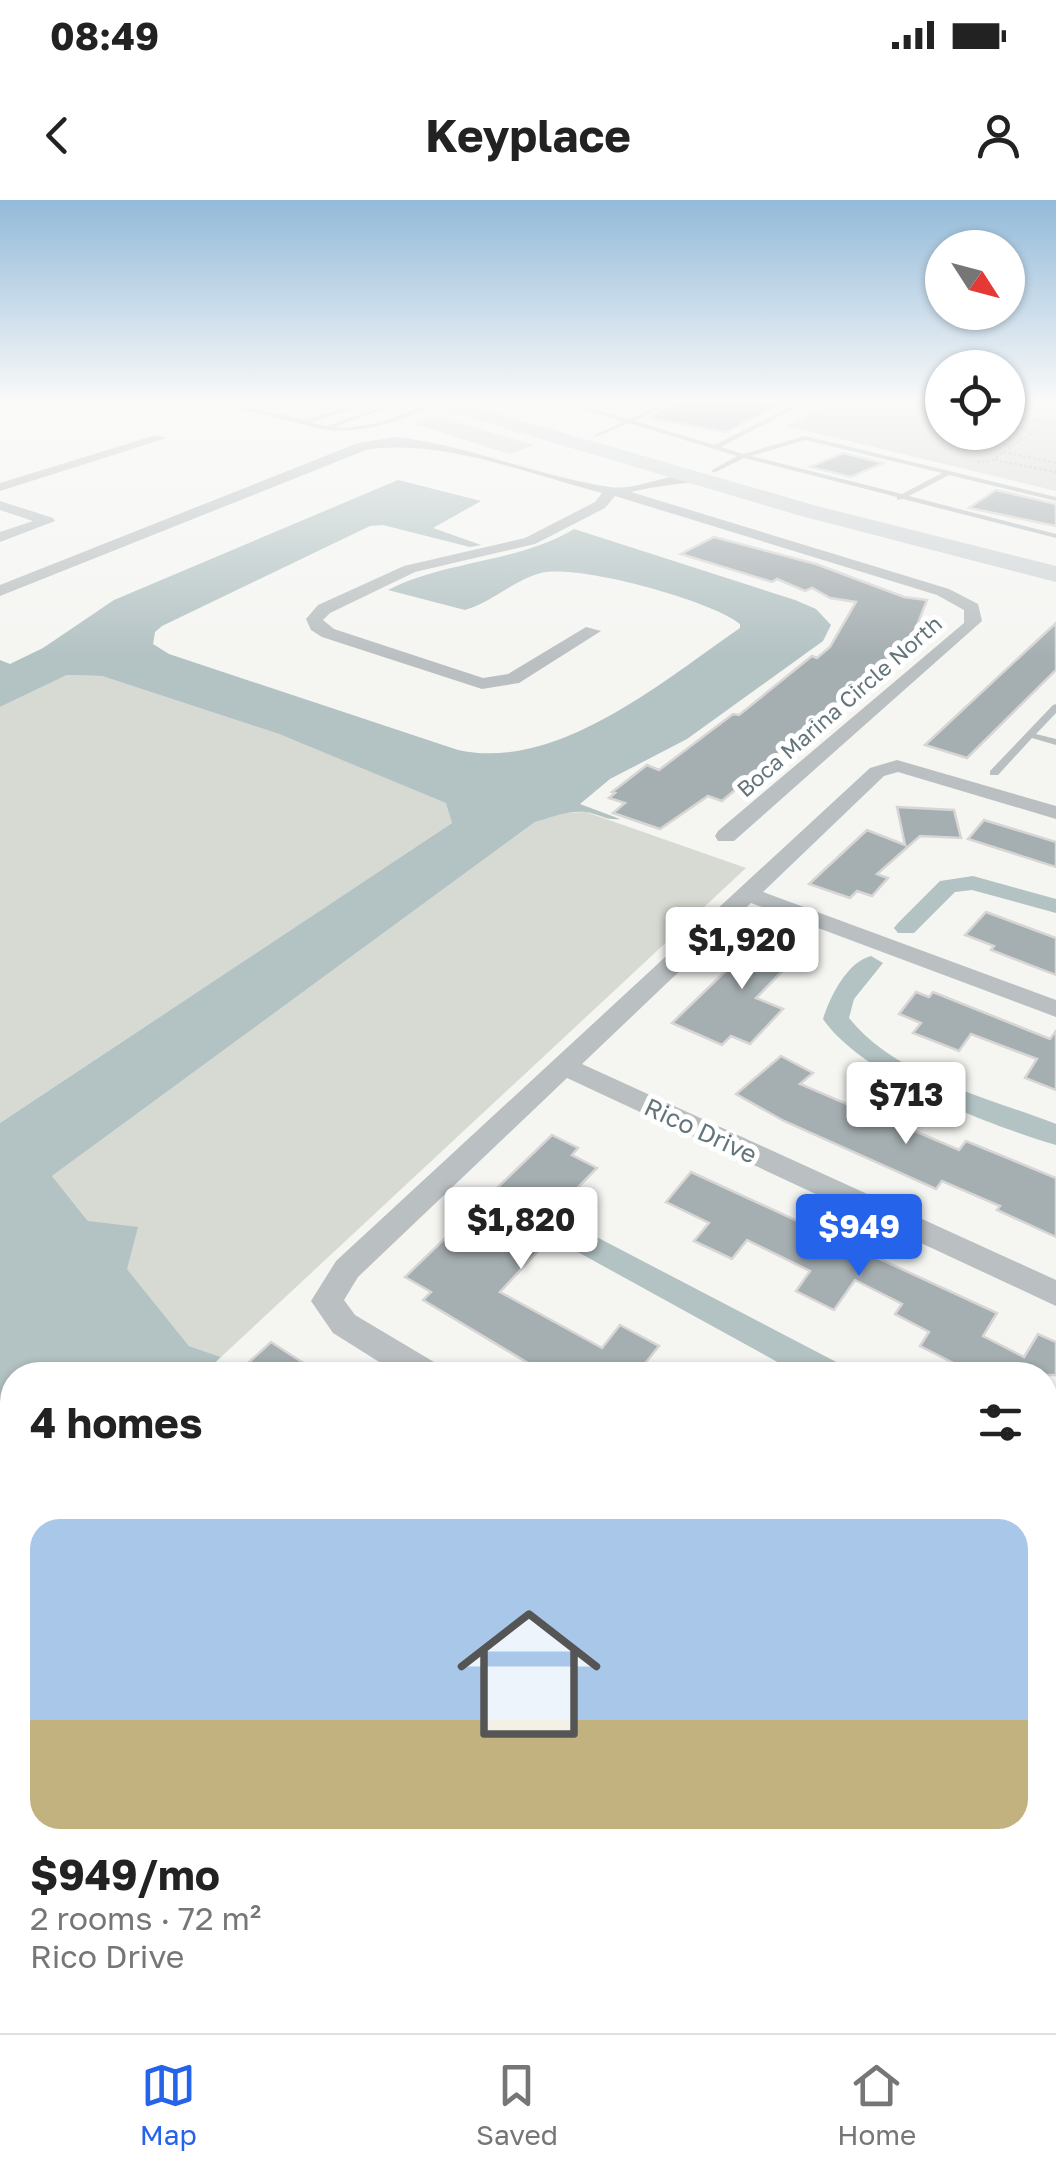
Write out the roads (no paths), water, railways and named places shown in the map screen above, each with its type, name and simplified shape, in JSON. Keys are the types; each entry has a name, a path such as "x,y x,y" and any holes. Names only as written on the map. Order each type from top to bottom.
{"main road":[{"path":"751,488 1016,565 1056,569"},
{"path":"757,488 1056,569"}],"street":[{"path":"0,591 259,488"},
{"path":"568,488 605,499 644,503 677,488"},
{"path":"592,631 513,678 482,684 328,633 314,619 386,578 520,544 605,499 642,488"},
{"name":"Boca Marina Circle North","path":"644,503 944,592 972,608 974,621 970,626 726,836"},
{"path":"0,505 48,521 0,537"},
{"path":"406,1362 344,1324 327,1301 348,1269 877,772 897,766 1056,813"},
{"path":"747,894 1056,1010"},
{"name":"Rico Drive","path":"564,1066 1056,1294"}],"lane":[{"path":"861,488 1056,536"},
{"path":"900,498 920,488"},
{"path":"1008,488 1056,498"},
{"path":"994,773 1056,707"},
{"path":"1030,735 1056,742"}],"waterway":[{"path":"906,928 948,886 973,883 1056,906"},
{"path":"871,963 842,997 836,1019 850,1037 873,1055 935,1087 1056,1135"},
{"path":"587,1243 806,1362"}]}
